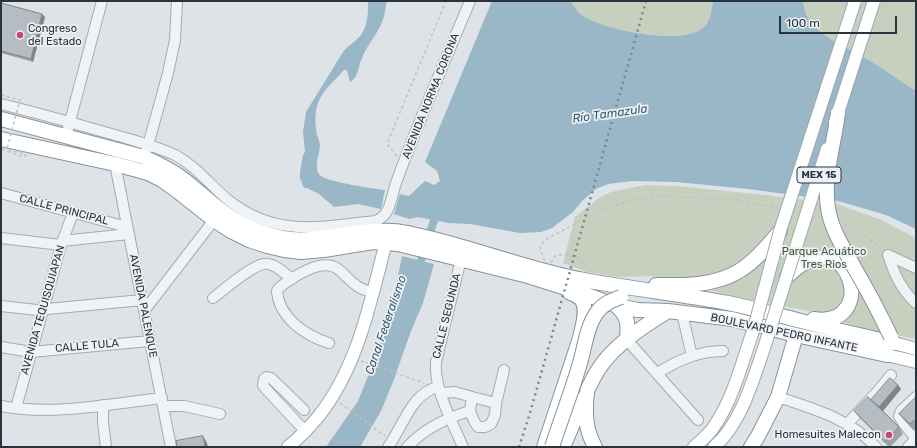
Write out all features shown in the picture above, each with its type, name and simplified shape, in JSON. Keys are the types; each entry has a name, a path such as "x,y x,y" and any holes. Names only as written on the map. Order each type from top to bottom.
{"highway":[{"path":"838,113 828,175 827,192 830,216 842,245 875,305 890,345"},
{"name":"BOULEVARD PEDRO INFANTE","path":"1,119 66,136 146,151 183,179 219,210 238,222 261,232 291,239 308,240 367,232 396,231 408,233 446,249 461,260 528,276 582,293 622,297 638,296 740,312 752,310 768,312 890,345"},
{"name":"BOULEVARD PEDRO INFANTE","path":"1,139 115,164 148,173 162,180 214,220 249,240 266,246 301,252 373,242 386,242 402,246 446,249 584,280 622,297 638,310 675,312 732,319 796,335 890,345"},
{"path":"552,447 594,316 603,305 609,301 622,297 712,282 730,277 741,271 757,258 780,231"},
{"path":"768,312 823,320 836,317 842,313 849,302 851,296 851,284 847,273 843,267 832,259 814,258 803,263 787,277"},
{"path":"528,276 562,288 577,296 581,299 584,307 584,321 580,338 544,447"},
{"path":"622,297 624,312 628,322 627,340"},
{"path":"566,442 599,367 627,340 675,312"},
{"path":"751,447 778,397 796,335"},
{"path":"587,393 586,426 593,443"},
{"path":"566,442 578,433 593,443"}],"main road":[{"name":"MEX 15","path":"694,447 715,426 728,403 754,328 780,231 855,1"},
{"name":"MEX 15","path":"714,447 729,430 741,408 764,348 874,1"},
{"path":"288,447 306,432 319,416 332,397 354,353 364,325 386,242"},
{"path":"890,345 916,349"},
{"path":"890,345 914,363"}],"street":[{"path":"66,136 102,1"},
{"path":"1,104 70,123 146,151 168,73 175,40 177,1"},
{"name":"AVENIDA NORMA CORONA","path":"146,151 174,155 199,173 238,207 255,217 270,223 283,226 313,228 380,220 387,213 404,163 470,1"},
{"name":"AVENIDA PALENQUE","path":"115,164 171,447"},
{"name":"CALLE PRINCIPAL","path":"1,193 73,213 128,231"},
{"name":"AVENIDA TEQUISQUIAPAN","path":"16,408 62,243 73,213"},
{"path":"144,311 214,220"},
{"path":"1,238 62,243 128,231"},
{"path":"888,255 916,268"},
{"path":"888,255 905,293 916,302"},
{"name":"CALLE SEGUNDA","path":"461,260 436,362 435,373 439,390 463,447"},
{"path":"214,298 249,271 263,264 271,264 292,279"},
{"path":"329,343 313,338 299,329 284,310 277,291 279,288 292,279 315,267 328,265 337,268 356,285 369,291 373,291"},
{"path":"1,306 31,310 44,310 142,300"},
{"path":"675,312 692,356"},
{"path":"627,340 698,420"},
{"name":"CALLE TULA","path":"1,347 31,352 150,341"},
{"path":"657,373 692,356 708,352 723,351"},
{"path":"472,397 470,411 474,421 478,427 481,428 488,426 493,420 504,370"},
{"path":"847,424 891,375"},
{"path":"304,410 271,378 268,377 264,379 263,385 265,388 306,432"},
{"path":"388,447 417,399 424,392 439,390 455,392 496,402"},
{"path":"778,397 819,411 847,424 858,431 876,447"},
{"path":"908,447 916,439 899,416 901,411 916,397"},
{"path":"1,406 37,410 64,410 162,402 220,414"},
{"path":"103,406 106,447"},
{"path":"407,447 420,435 439,422 470,411"}],"path":[{"path":"404,163 387,144 446,1"},
{"path":"1,95 20,100 7,148 26,154 24,157 1,149"},
{"path":"584,280 580,258 558,254 550,265 544,258 540,247 545,240 601,210 633,200 657,196 731,199 778,208"},
{"path":"843,224 864,234 888,255"},
{"path":"362,361 426,384"},
{"path":"344,407 382,434"}],"green space":[{"path":"571,1 713,1 706,25 696,32 665,36 628,31 595,22 580,14"},
{"path":"803,1 916,1 916,91 872,62 822,34 810,23"},
{"name":"Parque Acuático Tres Rios","path":"645,185 675,186 756,194 837,204 879,219 916,238 916,339 869,330 813,312 733,296 653,276 618,277 587,272 563,263 575,217 599,198 611,192"}],"water":[{"path":"368,1 387,1 384,17 380,27 364,53 357,74 353,80 350,82 347,70 344,70 322,95 316,109 316,131 320,144 317,169 321,176 333,181 385,190 381,209 358,204 334,207 319,194 304,188 300,178 303,155 305,152 303,132 306,112 343,52 363,33 367,18"},
{"name":"Río Tamazula","path":"492,1 571,1 580,14 595,22 628,31 665,36 696,32 706,25 710,17 713,1 803,1 808,19 822,33 872,62 916,91 916,229 886,215 838,201 748,189 676,182 632,181 608,184 596,189 583,200 573,212 552,228 541,232 520,233 470,224 448,223 418,217 409,219 394,214 400,194 409,196 425,181 434,185 440,181 437,171 425,162"},
{"path":"402,256 434,264 423,303 411,331 393,382 381,411 360,447 326,447 358,401 377,354 391,310"}],"building":[{"name":"Congreso del Estado","path":"1,3 42,14 31,59 1,51"},
{"path":"890,378 898,385 879,407 871,400"},
{"path":"868,397 899,427 885,442 854,411"},
{"path":"916,397 916,419 910,424 899,414"},
{"path":"203,436 205,447 177,447 176,441"}],"waterway":[{"name":"Canal Federalismo","path":"418,270 437,211"}],"railway":[{"path":"519,447 530,413 646,1"}],"place":[{"name":"Congreso del Estado","path":"20,35"},
{"name":"Homesuites Malecon","path":"889,435"}]}
